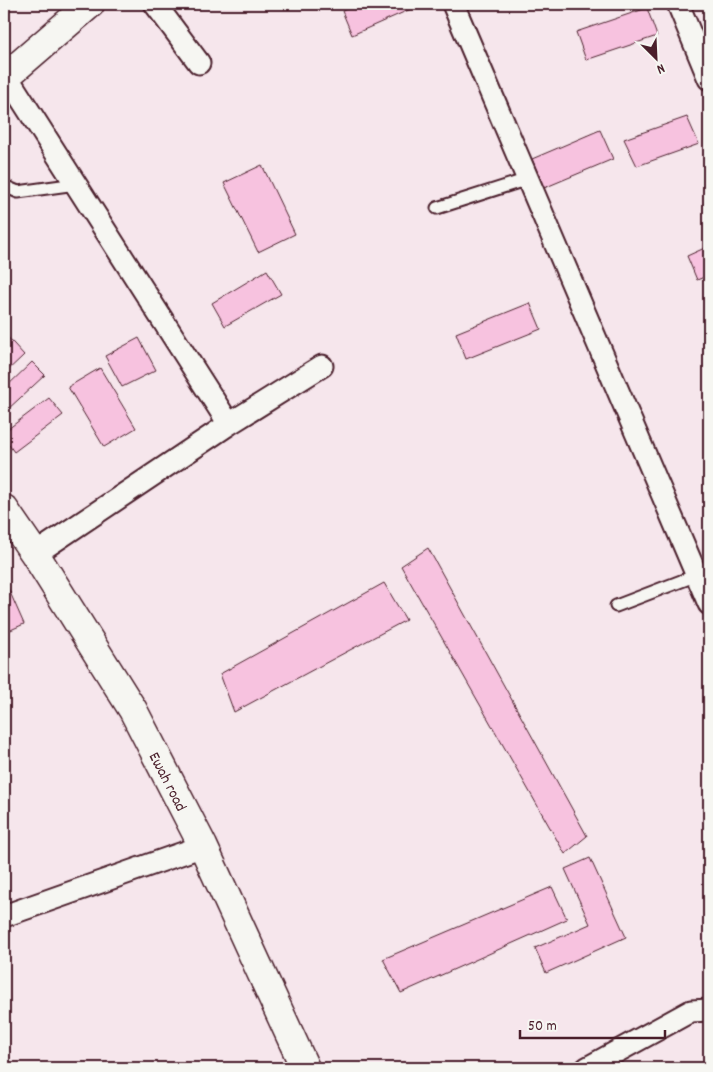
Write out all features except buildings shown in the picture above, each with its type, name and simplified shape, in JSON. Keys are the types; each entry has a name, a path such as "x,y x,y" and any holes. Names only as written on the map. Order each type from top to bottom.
{"street":[{"path":"90,4 5,77 76,184 229,424"},
{"path":"155,4 199,64"},
{"path":"453,4 709,604"},
{"path":"678,4 709,79"},
{"path":"35,554 229,424 322,366"},
{"name":"Ewah road","path":"4,509 35,554 133,710 202,846 305,1068"},
{"path":"4,916 202,846"},
{"path":"587,1068 692,1011 708,1012"}],"lane":[{"path":"437,208 528,179"},
{"path":"4,186 18,192 76,184"},
{"path":"616,606 697,575"}]}
